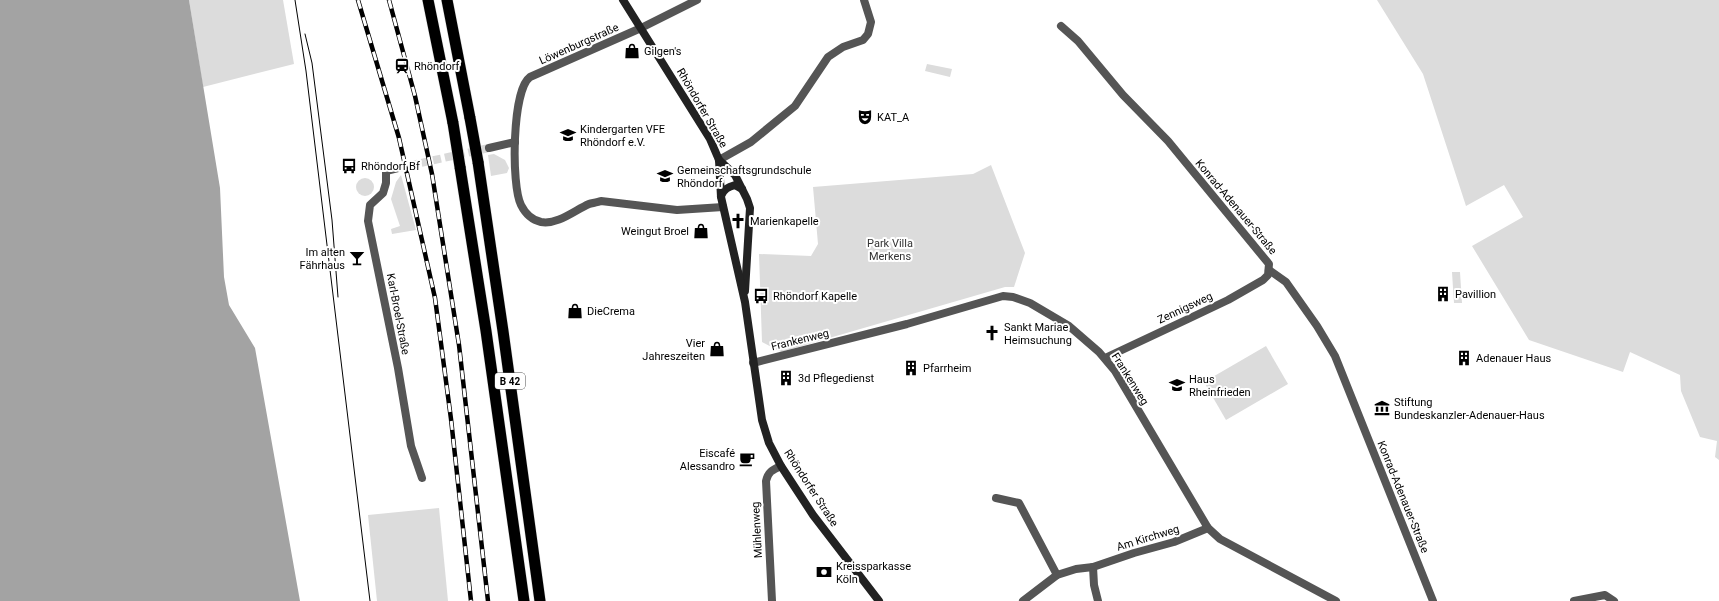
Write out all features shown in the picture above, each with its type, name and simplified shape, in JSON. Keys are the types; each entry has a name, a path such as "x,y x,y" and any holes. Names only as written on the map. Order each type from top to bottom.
{"highway":[{"name":"B 42","path":"428,0 453,123 486,331 524,601"},
{"name":"B 42","path":"447,0 478,162 540,601"}],"main road":[{"name":"Rhöndorfer Straße","path":"623,0 710,139 719,160 721,197 745,302 762,420 769,443 781,466 813,515 879,601"},
{"name":"Rhöndorfer Straße","path":"719,160 735,175 750,208 745,302"},
{"path":"721,197 723,191 730,186 735,185 742,189"}],"street":[{"name":"Löwenburgstraße","path":"515,142 521,93 524,84 528,79 641,28 697,0"},
{"path":"719,160 751,142 795,106 828,57 843,47 863,40 868,34 871,22 864,0"},
{"name":"Konrad-Adenauer-Straße","path":"1061,26 1078,41 1123,95 1168,142 1266,258 1270,270 1286,282 1317,326 1335,356 1433,601"},
{"path":"489,148 515,142 515,173 520,204 527,214 535,220 542,222 555,221 590,204 601,201 677,210 723,207"},
{"name":"Karl-Broel-Straße","path":"398,168 386,172 386,182 383,193 370,205 368,221 398,368 411,446 422,478"},
{"name":"Zennigsweg","path":"1105,358 1228,300 1263,280 1268,275 1270,270"},
{"name":"Frankenweg","path":"753,363 907,324 1003,296 1021,299 1043,310 1081,335 1105,358 1115,371 1208,528 1220,539 1336,601"},
{"name":"Mühlenweg","path":"772,601 766,481 771,470 781,466"},
{"path":"996,498 1019,502 1057,575"},
{"name":"Am Kirchweg","path":"1023,601 1057,575 1076,569 1093,567 1134,553 1174,542 1208,528"},
{"path":"1093,567 1094,585 1098,601"},
{"path":"1574,601 1605,595 1614,601"}],"green space":[{"path":"189,0 283,0 294,64 203,87"},
{"path":"1377,0 1719,0 1719,460 1715,457 1717,441 1700,437 1681,391 1680,375 1630,352 1623,372 1529,340 1472,246 1523,217 1504,185 1466,206 1423,74"},
{"path":"927,64 952,69 950,77 925,71"},
{"path":"494,154 505,160 509,168 507,173 491,176 488,155"},
{"name":"Park Villa Merkens","path":"991,165 1025,253 1014,287 1005,287 781,352 762,342 759,254 811,256 818,244 813,187 973,174"},
{"path":"401,175 416,230 392,234 391,229 400,226 391,199 396,182"},
{"path":"361,178 369,178 374,183 372,194 369,196 361,196 356,191 356,183"},
{"path":"1452,272 1460,272 1462,303 1454,303"},
{"path":"1266,346 1288,384 1226,420 1204,382"},
{"path":"439,508 448,601 377,601 368,515"}],"shaded area":[{"path":"0,0 189,0 220,188 224,277 229,305 255,348 300,601 0,601"}],"tunnel":[{"path":"398,168 489,148"}],"tram line":[{"path":"295,0 306,71 370,601"},
{"path":"305,34 312,63 332,220 338,297"}],"railway":[{"path":"358,0 399,138 435,298 451,419 471,601"},
{"path":"389,0 415,96 432,174 459,345 488,601"}],"place":[{"name":"Gilgen's","path":"632,51"},
{"name":"Rhöndorf","path":"402,66"},
{"name":"KAT_A","path":"865,117"},
{"name":"Kindergarten VFE Rhöndorf e.V.","path":"568,135"},
{"name":"Rhöndorf Bf","path":"349,166"},
{"name":"Gemeinschaftsgrundschule Rhöndorf","path":"665,176"},
{"name":"Marienkapelle","path":"738,221"},
{"name":"Weingut Broel","path":"701,231"},
{"name":"Im alten Fährhaus","path":"357,258"},
{"name":"Pavillion","path":"1443,294"},
{"name":"Rhöndorf Kapelle","path":"761,296"},
{"name":"DieCrema","path":"575,311"},
{"name":"Sankt Mariae Heimsuchung","path":"992,333"},
{"name":"Vier Jahreszeiten","path":"717,349"},
{"name":"Adenauer Haus","path":"1464,358"},
{"name":"Pfarrheim","path":"911,368"},
{"name":"3d Pflegedienst","path":"786,378"},
{"name":"Haus Rheinfrieden","path":"1177,385"},
{"name":"Stiftung Bundeskanzler-Adenauer-Haus","path":"1382,408"},
{"name":"Eiscafé Alessandro","path":"747,459"},
{"name":"Kreissparkasse Köln","path":"824,572"}]}
